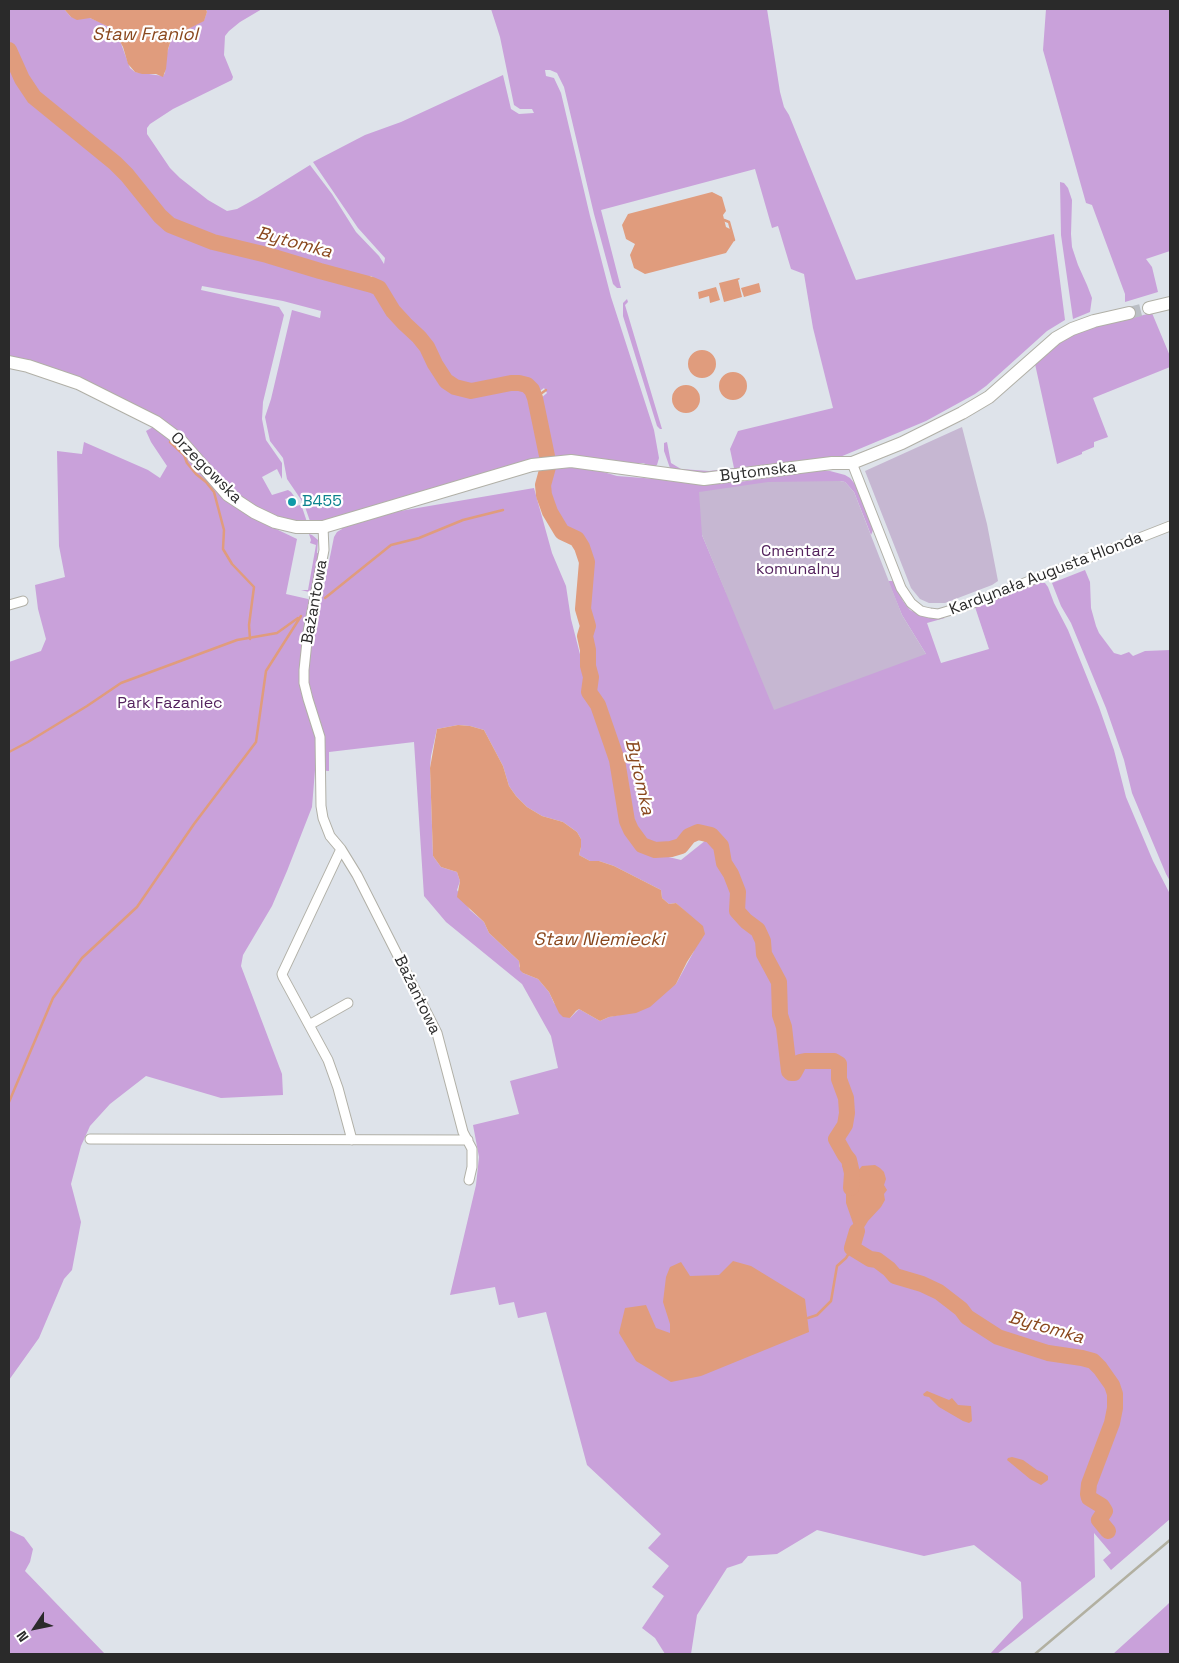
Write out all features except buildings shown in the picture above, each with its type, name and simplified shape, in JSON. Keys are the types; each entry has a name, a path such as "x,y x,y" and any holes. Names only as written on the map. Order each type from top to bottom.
{"street":[{"path":"1149,308 1170,303"},
{"name":"Bytomska","path":"354,519 532,464 571,461 704,479 832,463 852,463 902,443 962,414 989,397 1056,338 1072,328 1129,313"},
{"name":"Orzegowska","path":"9,362 28,366 78,383 156,422 180,440 228,495 254,512 275,522 323,527 354,519"},
{"name":"Kardynała Augusta Hlonda","path":"852,463 901,588 911,603 921,611 930,613 938,614 968,605 1170,526"},
{"name":"Bażantowa","path":"323,527 324,550 308,632 304,670 304,683 320,737 321,806 323,818 330,836 341,849 357,875 437,1033 463,1132 472,1149 470,1180"},
{"path":"9,605 23,601"},
{"path":"341,849 282,974 328,1060 338,1088 352,1140"},
{"path":"309,1025 348,1003"},
{"path":"90,1139 468,1140"}],"green space":[{"path":"9,9 64,9 71,17 90,18 102,23 114,31 119,38 130,68 135,72 163,76 171,40 204,20 207,12 206,9 262,9 240,22 225,36 224,55 233,77 232,80 173,109 150,124 147,128 147,134 170,168 180,178 208,200 227,211 237,209 257,198 310,165 332,194 356,232 379,256 384,264 385,258 358,228 313,162 365,135 401,122 503,75 511,109 519,114 534,113 532,109 520,109 514,105 500,37 491,9 767,9 784,107 789,115 856,280 1054,234 1065,320 1047,331 975,394 926,421 840,457 716,475 670,468 664,451 664,443 667,442 671,463 681,469 709,471 734,468 730,449 738,431 833,408 813,328 804,274 791,269 778,226 772,228 755,169 601,210 621,288 617,288 613,284 594,214 564,87 557,73 545,70 546,76 554,78 561,93 611,297 654,430 659,458 657,465 654,467 643,463 551,460 540,403 541,398 547,393 544,388 537,393 534,386 519,379 469,388 451,381 441,369 425,340 397,311 378,280 371,276 357,280 267,254 212,241 172,224 152,206 129,174 45,105 31,91 9,45"},
{"path":"1046,9 1170,9 1170,251 1146,259 1152,267 1158,292 1125,302 1125,294 1092,205 1086,203 1043,50"},
{"path":"9,54 24,86 33,98 112,162 148,205 168,225 211,244 302,267 372,289 380,296 400,326 418,342 435,374 444,384 457,393 479,393 511,387 525,390 532,399 544,458 311,524 304,504 287,479 283,458 270,441 265,417 292,310 320,318 321,311 283,301 202,286 201,290 279,307 284,315 263,402 262,419 266,440 282,463 282,479 277,469 262,477 272,495 288,490 291,492 294,496 285,499 289,508 300,505 302,507 308,525 296,525 249,507 169,428 9,360"},
{"path":"1060,182 1064,183 1068,188 1072,200 1072,247 1092,298 1090,312 1073,319 1061,235"},
{"path":"627,299 628,302 625,305 662,429 657,426 623,316 623,303"},
{"path":"1152,313 1170,356 1170,367 1093,398 1108,437 1094,442 1094,447 1082,452 1082,454 1057,464 1035,364 1052,347 1076,334 1093,327"},
{"name":"Park Fazaniec","path":"153,427 185,452 253,518 297,539 286,594 308,599 310,601 309,609 319,611 334,537 342,527 400,511 534,488 552,553 566,586 571,619 594,709 608,748 620,810 636,849 681,860 716,832 709,827 703,826 692,828 685,834 681,842 667,846 647,844 633,830 629,820 624,773 620,759 602,708 591,691 594,680 590,666 592,656 587,636 591,632 586,605 591,565 584,545 575,534 563,529 548,503 546,485 551,473 551,467 563,466 600,471 617,476 709,483 732,483 817,471 830,471 845,475 859,489 874,528 871,535 854,492 845,482 840,481 702,535 726,592 926,654 902,615 888,581 894,581 903,601 910,610 925,617 945,618 927,623 941,663 989,649 975,607 1037,583 1045,583 1068,630 1099,707 1114,750 1126,797 1153,861 1170,894 1170,1519 1111,1570 1103,1560 1111,1553 1094,1533 1095,1577 997,1654 990,1654 1023,1618 1021,1582 974,1545 924,1556 817,1530 777,1554 748,1556 742,1563 727,1568 697,1615 691,1654 665,1654 655,1638 642,1628 664,1596 652,1587 669,1566 648,1548 661,1534 587,1465 546,1312 518,1318 514,1302 499,1305 495,1287 450,1295 476,1185 479,1157 473,1125 519,1114 510,1081 558,1068 551,1036 522,984 446,922 424,896 414,742 329,752 329,771 315,770 312,807 287,871 272,906 243,955 241,966 282,1074 283,1095 221,1098 146,1076 110,1104 90,1126 81,1146 71,1184 81,1222 72,1270 64,1279 39,1338 9,1380 9,662 41,651 46,639 38,609 35,585 65,577 59,546 57,451 82,454 84,442 148,470 160,478 167,466 146,431","holes":["458,725 484,730 503,766 509,786 527,807 542,816 563,822 577,832 581,839 579,855 590,861 599,861 614,866 661,890 662,898 669,904 676,903 689,915 694,951 676,984 619,1015 600,1021 579,1009 570,1018 554,1003 549,992 538,979 523,973 519,966 519,961 489,933 484,922 470,910 457,890 460,881 457,872 441,867 433,856 430,768 437,729"]},
{"path":"962,427 987,524 998,581 945,603 929,603 920,599 911,588 865,471"},
{"name":"Cmentarz komunalny","path":"768,482 845,482 854,492 902,615 926,654 774,710 702,535 699,492"},
{"path":"309,534 318,540 317,553 320,553 313,589 309,592 301,590 308,590 316,545 310,543"},
{"path":"1085,570 1090,582 1091,608 1096,626 1114,653 1121,655 1129,652 1133,656 1145,651 1170,650 1170,881 1132,793 1124,760 1106,708 1071,623 1061,606 1052,583"},
{"path":"9,1530 24,1537 33,1549 30,1562 25,1571 105,1654 9,1654"},
{"path":"1170,1602 1170,1654 1113,1654 1166,1606"}],"water":[{"name":"Staw Franiol","path":"64,9 206,9 207,12 204,21 180,33 171,40 163,77 156,74 135,72 128,64 123,47 114,31 90,18 77,20 71,17"},
{"path":"712,192 722,197 726,211 723,215 726,227 730,229 734,241 726,253 645,274 634,268 630,255 635,244 626,239 622,225 628,214"},
{"path":"739,278 742,297 724,302 719,283"},
{"path":"759,283 761,292 744,297 741,288"},
{"path":"716,287 720,300 710,303 709,296 699,299 698,292"},
{"path":"702,350 712,354 716,364 712,374 702,378 692,374 688,364 692,354"},
{"path":"733,372 743,376 747,386 743,396 733,400 723,396 719,386 723,376"},
{"path":"686,385 696,389 700,399 696,409 686,413 676,409 672,399 676,389"},
{"name":"Staw Niemiecki","path":"458,725 484,730 503,766 509,786 516,796 527,807 542,816 563,822 577,832 581,839 579,855 590,861 599,861 614,866 661,890 662,898 669,904 676,903 703,926 705,934 687,962 676,984 650,1007 636,1013 609,1017 600,1021 579,1009 570,1018 563,1017 559,1013 549,992 538,979 520,970 519,961 489,933 484,922 457,897 460,881 457,872 441,867 433,856 430,768 437,729"},
{"path":"875,1165 884,1172 886,1179 884,1185 887,1190 884,1194 885,1200 860,1234 856,1250 851,1252 849,1248 854,1226 846,1203 848,1176 842,1166 854,1166 856,1173 862,1166"},
{"path":"733,1261 751,1266 805,1299 809,1332 701,1376 671,1382 636,1361 619,1333 625,1308 646,1305 656,1328 670,1333 670,1324 663,1302 666,1277 670,1267 681,1262 690,1276 719,1275"},
{"path":"927,1391 949,1400 952,1398 958,1405 971,1406 972,1421 969,1423 963,1421 939,1407 929,1397 924,1396 923,1394"},
{"path":"1012,1457 1023,1460 1042,1472 1048,1476 1048,1480 1041,1485 1030,1479 1007,1460"}],"waterway":[{"name":"Bytomka","path":"9,50 22,79 34,97 115,163 160,216 170,225 213,242 267,255 379,288 393,311 427,347 446,381 455,387 471,391 511,383 527,385 532,390 535,398 547,456"},
{"path":"724,220 729,222 734,240"},
{"path":"535,398 546,390"},
{"path":"170,442 184,455 187,463 214,492 224,530 223,549 232,564 254,587 249,625 250,639"},
{"name":"Bytomka","path":"548,467 543,485 544,495 550,512 562,532 577,539 587,562 583,609 588,626 585,636 591,677 589,692 598,705 617,760 627,821 642,845 655,850 681,846 689,836 698,832 711,835 721,846 724,863 731,874 738,892 737,911 758,930 763,941 764,954 779,982 780,1015 784,1027 789,1071 794,1073 800,1062 805,1061 834,1061 839,1064 839,1079 846,1098 847,1113 845,1125 836,1139 849,1160 852,1173 851,1188"},
{"path":"325,598 391,545 419,538 463,520 503,510"},
{"path":"9,1102 53,998 82,958 137,907 194,824 256,742 266,671 301,616"},
{"path":"9,752 87,706 121,683 237,640 277,633 298,618"},
{"name":"Bytomka","path":"857,1231 852,1248 870,1259 877,1260 895,1276 922,1284 939,1292 961,1309 967,1317 998,1337 1048,1353 1093,1361 1100,1368 1112,1385 1115,1394 1115,1408 1112,1423 1089,1484 1088,1494 1089,1498 1102,1506 1105,1511 1099,1520 1108,1531"},
{"path":"808,1318 817,1315 831,1301 837,1266 846,1258 851,1250"}],"tunnel":[{"path":"1129,313 1149,308"}],"railway":[{"path":"1035,1654 1170,1540"}],"place":[{"name":"B455","path":"292,502"}]}
